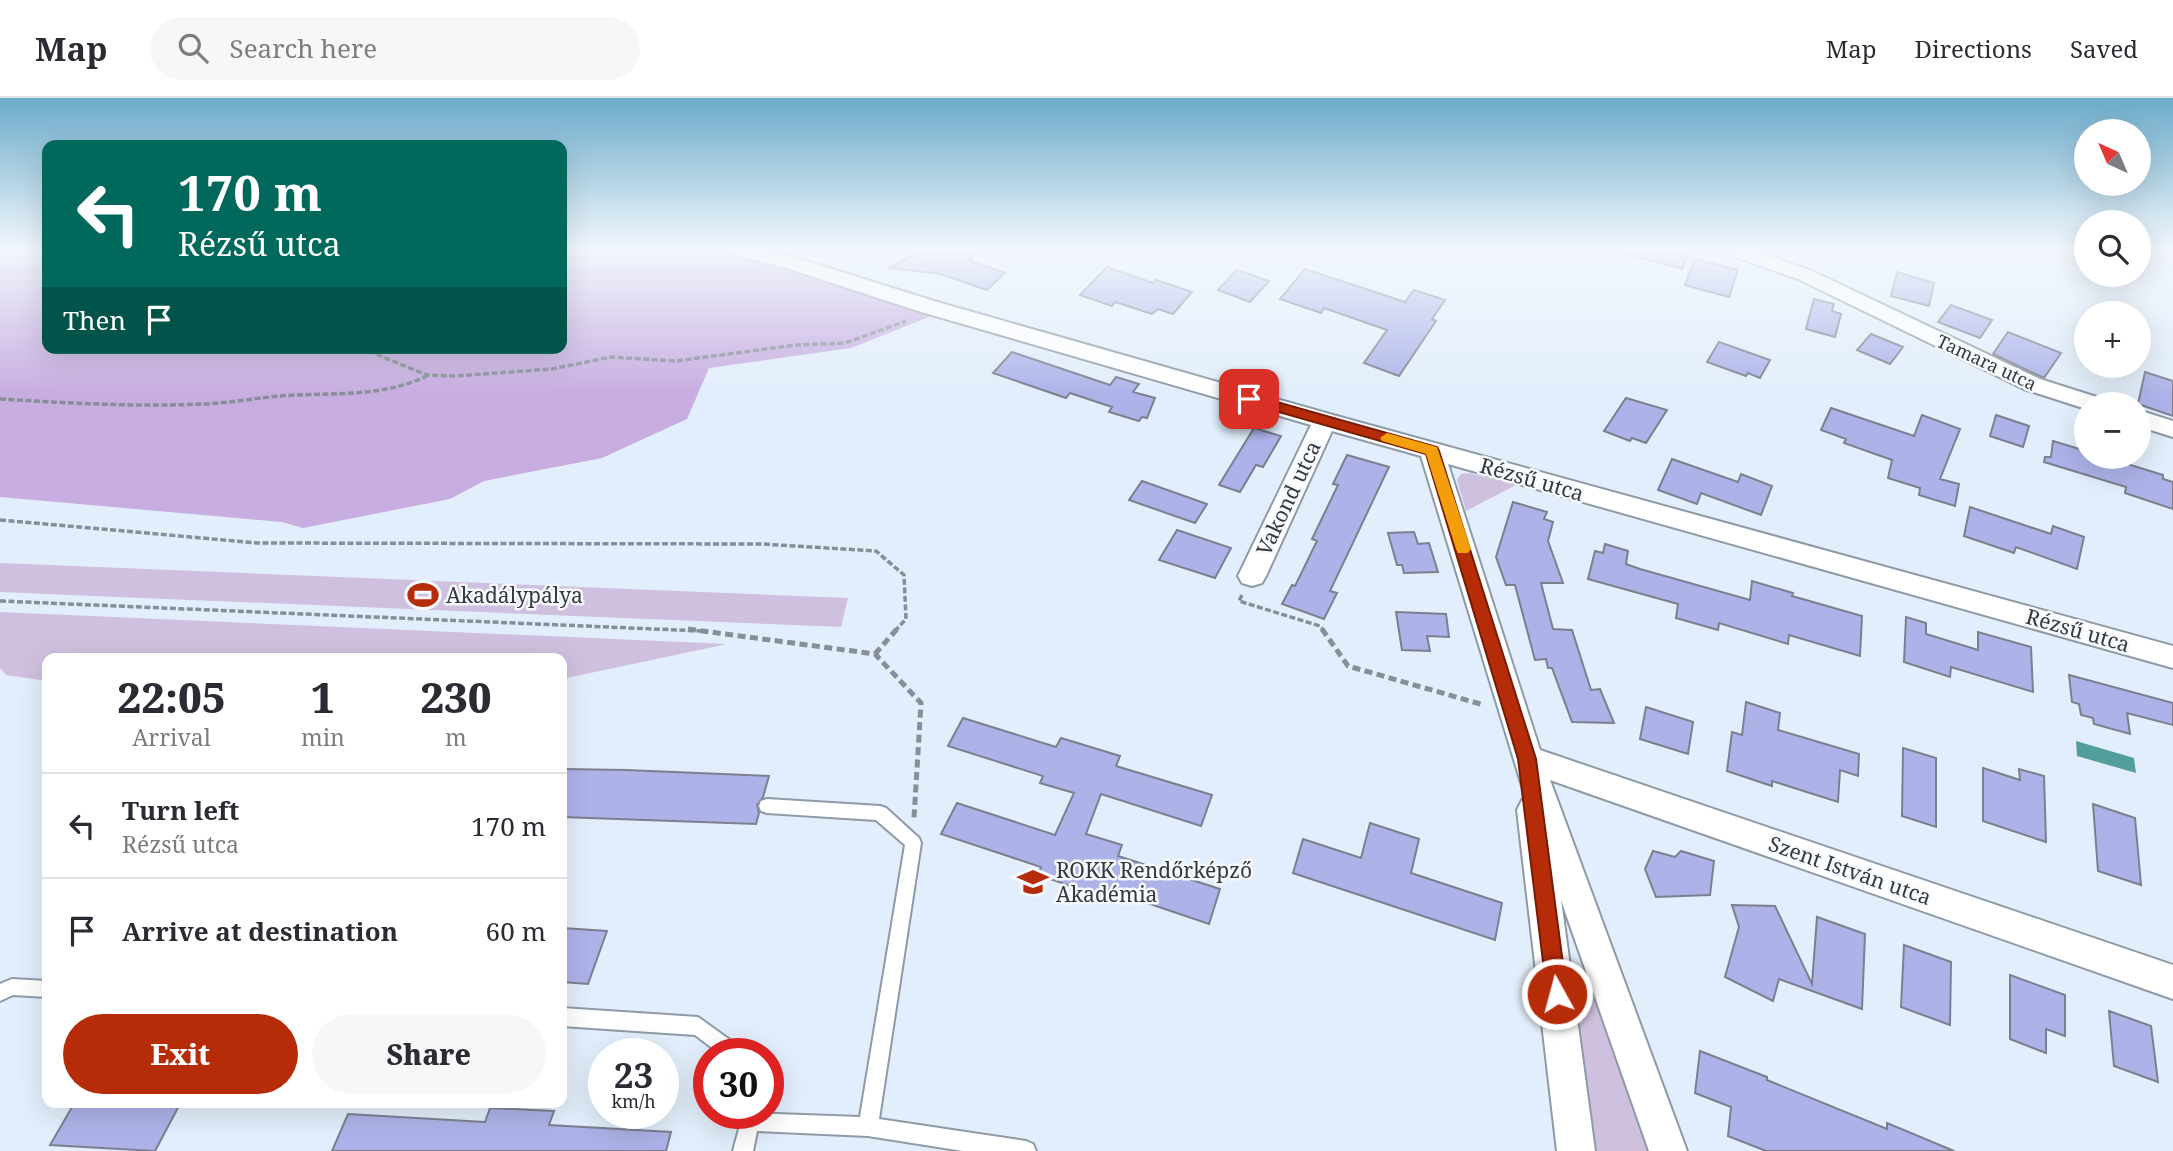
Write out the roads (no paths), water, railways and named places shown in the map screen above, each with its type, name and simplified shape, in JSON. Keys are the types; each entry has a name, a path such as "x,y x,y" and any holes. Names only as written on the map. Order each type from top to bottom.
{"street":[{"name":"Rézsű utca","path":"899,297 1325,421 2173,657"},
{"name":"Tamara utca","path":"1851,297 2032,384 2074,397"},
{"name":"Vakond utca","path":"1252,576 1325,421"},
{"path":"2151,422 2173,429"},
{"path":"1432,451 1527,759 1668,1151"},
{"path":"1527,759 1576,1151"},
{"name":"Szent István utca","path":"1527,759 2173,982"}],"lane":[{"path":"768,806 880,813 913,844 868,1127"},
{"path":"0,993 12,987 42,989"},
{"path":"567,1017 698,1026 714,1038"},
{"path":"784,1120 868,1127 1026,1151"},
{"path":"743,1151 748,1129"}],"place":[{"name":"Akadálypálya","path":"423,595"},
{"name":"ROKK Rendőrképző Akadémia","path":"1033,882"}]}
